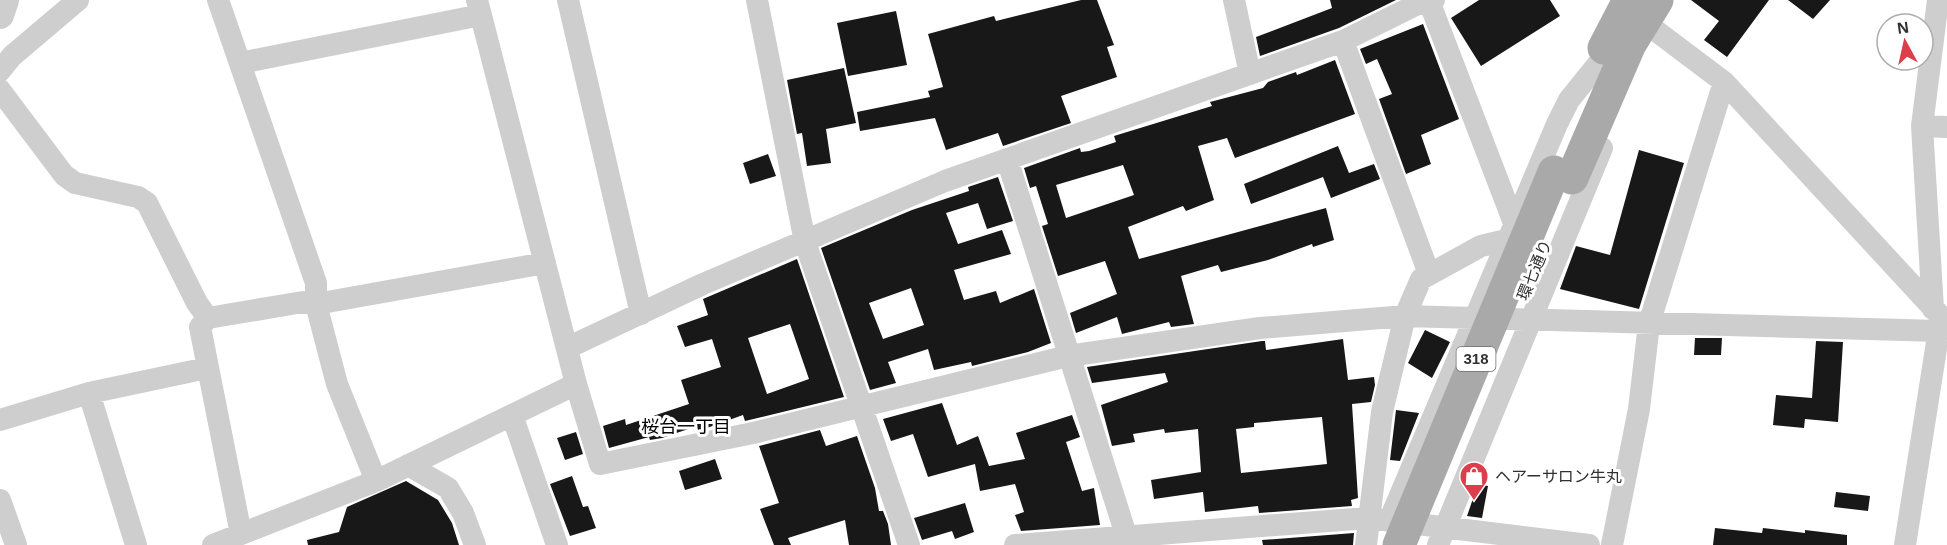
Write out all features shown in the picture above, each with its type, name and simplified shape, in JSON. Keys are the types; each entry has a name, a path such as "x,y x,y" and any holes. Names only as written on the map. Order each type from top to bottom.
{"main road":[{"name":"環七通り","path":"1419,545 1563,175 1635,5"},
{"name":"環七通り","path":"1395,532 1563,175"}],"street":[{"path":"0,15 5,0"},
{"path":"0,71 12,56 78,0"},
{"path":"218,0 316,283 316,304 337,384 376,481"},
{"path":"568,0 641,314"},
{"path":"757,0 805,242 909,545"},
{"path":"1234,0 1250,74"},
{"path":"1905,545 1942,322 1922,126 1938,0"},
{"path":"567,348 945,181 1343,40 1422,2 1432,1 1510,231"},
{"path":"1635,5 1724,82 1942,322"},
{"path":"240,63 479,7 576,384 600,464 862,408 1068,356 1260,328 1405,316 1649,324 1942,322"},
{"path":"1343,40 1429,274"},
{"path":"1395,532 1473,320 1569,100 1608,67"},
{"path":"1443,536 1602,148 1608,67"},
{"path":"1612,545 1639,409 1649,324 1724,82"},
{"path":"0,90 64,175 75,183 138,197 147,202 197,303 208,318"},
{"path":"1922,126 1947,127"},
{"path":"1007,159 1126,535"},
{"path":"1366,545 1382,411 1405,316 1421,279 1510,231"},
{"path":"545,263 316,304 303,302 208,318 200,327 230,540 376,481 576,384"},
{"path":"0,420 89,393 207,368"},
{"path":"89,393 136,545"},
{"path":"512,415 557,545"},
{"path":"408,465 448,488 464,513 475,545"},
{"path":"0,500 16,545"},
{"path":"1015,545 1368,518 1395,532 1589,545"}],"building":[{"path":"1081,0 1097,0 1114,45 1107,47 1117,77 1061,96 1071,123 1003,146 998,133 946,150 935,118 860,131 857,112 930,97 928,91 943,87 928,34 994,16 996,21"},
{"path":"1330,0 1396,0 1339,28 1260,56 1256,37 1332,8"},
{"path":"1479,0 1550,0 1560,16 1481,66 1451,18"},
{"path":"1691,0 1769,0 1727,57 1704,40 1719,21"},
{"path":"1788,0 1830,0 1813,19"},
{"path":"896,11 907,65 848,76 837,23"},
{"path":"1423,24 1459,119 1421,135 1431,164 1406,174 1379,99 1392,94 1377,59 1366,64 1360,49"},
{"path":"1335,60 1355,114 1235,158 1227,138 1198,146 1214,200 1186,211 1183,206 1128,227 1139,259 1326,208 1334,240 1313,247 1312,244 1268,260 1221,272 1218,265 1181,276 1194,324 1171,327 1169,322 1122,334 1117,317 1076,333 1070,313 1117,294 1105,261 1058,276 1042,226 1048,224 1036,186 1030,188 1024,168 1080,148 1081,152 1089,151 1116,142 1114,136 1212,106 1210,102 1263,88 1268,82 1296,72 1297,75","holes":["1123,165 1134,195 1066,218 1056,185"]},
{"path":"844,68 856,123 826,129 831,163 807,166 802,133 797,134 787,80"},
{"path":"1338,146 1349,173 1374,164 1380,179 1331,198 1323,177 1251,204 1244,184"},
{"path":"1639,150 1684,163 1639,309 1560,289 1576,246 1610,255"},
{"path":"768,154 776,176 750,184 743,163"},
{"path":"998,177 1013,221 987,229 978,203 946,213 958,244 1002,230 1011,254 954,270 964,300 996,291 1000,303 1034,289 1051,343 1028,352 972,366 971,362 934,370 928,349 888,362 896,383 870,390 821,248 912,210 969,191 968,187","holes":["911,288 924,325 883,339 869,303"]},
{"path":"797,259 844,397 745,421 743,415 704,429 698,430 697,426 662,438 650,440 649,437 609,448 603,426 625,419 626,425 689,404 681,380 721,367 712,339 685,347 677,326 708,315 703,299","holes":["790,324 809,379 767,394 748,338"]},
{"path":"1425,330 1450,342 1432,378 1408,363"},
{"path":"1695,338 1722,338 1721,355 1694,355"},
{"path":"1343,339 1348,380 1374,377 1375,385 1371,402 1352,404 1358,498 1351,500 1352,506 1259,513 1258,506 1205,512 1203,492 1154,499 1151,480 1201,472 1198,429 1165,433 1164,429 1133,434 1135,442 1112,446 1101,405 1168,382 1165,373 1092,383 1087,367 1262,341 1265,341 1266,350","holes":["1322,417 1327,464 1241,473 1236,429 1254,427 1254,423"]},
{"path":"1816,341 1843,342 1838,422 1805,419 1804,428 1773,425 1776,395 1812,398"},
{"path":"942,403 957,445 978,436 989,466 1025,459 1016,433 1072,415 1080,437 1066,442 1082,491 1094,488 1100,525 1021,531 1015,515 1024,512 1015,484 980,491 975,464 928,477 913,434 891,441 883,419"},
{"path":"1396,410 1419,413 1400,461 1390,460"},
{"path":"820,430 826,446 857,436 875,488 879,511 883,511 888,524 891,545 849,545 845,520 788,538 791,545 774,545 760,509 779,503 759,446"},
{"path":"576,432 583,454 565,460 557,438"},
{"path":"715,459 722,479 685,490 679,471"},
{"path":"572,476 583,507 588,506 596,528 570,536 550,484"},
{"path":"406,481 438,500 452,523 459,545 308,545 307,540 339,532 347,507"},
{"path":"1478,484 1488,486 1482,518 1467,516"},
{"path":"1836,492 1870,496 1868,511 1834,507"},
{"path":"965,503 974,532 955,539 952,531 922,540 914,518"},
{"path":"1715,528 1762,533 1763,528 1805,533 1805,530 1847,535 1847,545 1713,545"},
{"path":"1354,533 1353,545 1263,545 1262,540"}],"place":[{"name":"ヘアーサロン牛丸","path":"1474,502"}],"district":[{"name":"桜台一丁目","path":"686,427"}]}
